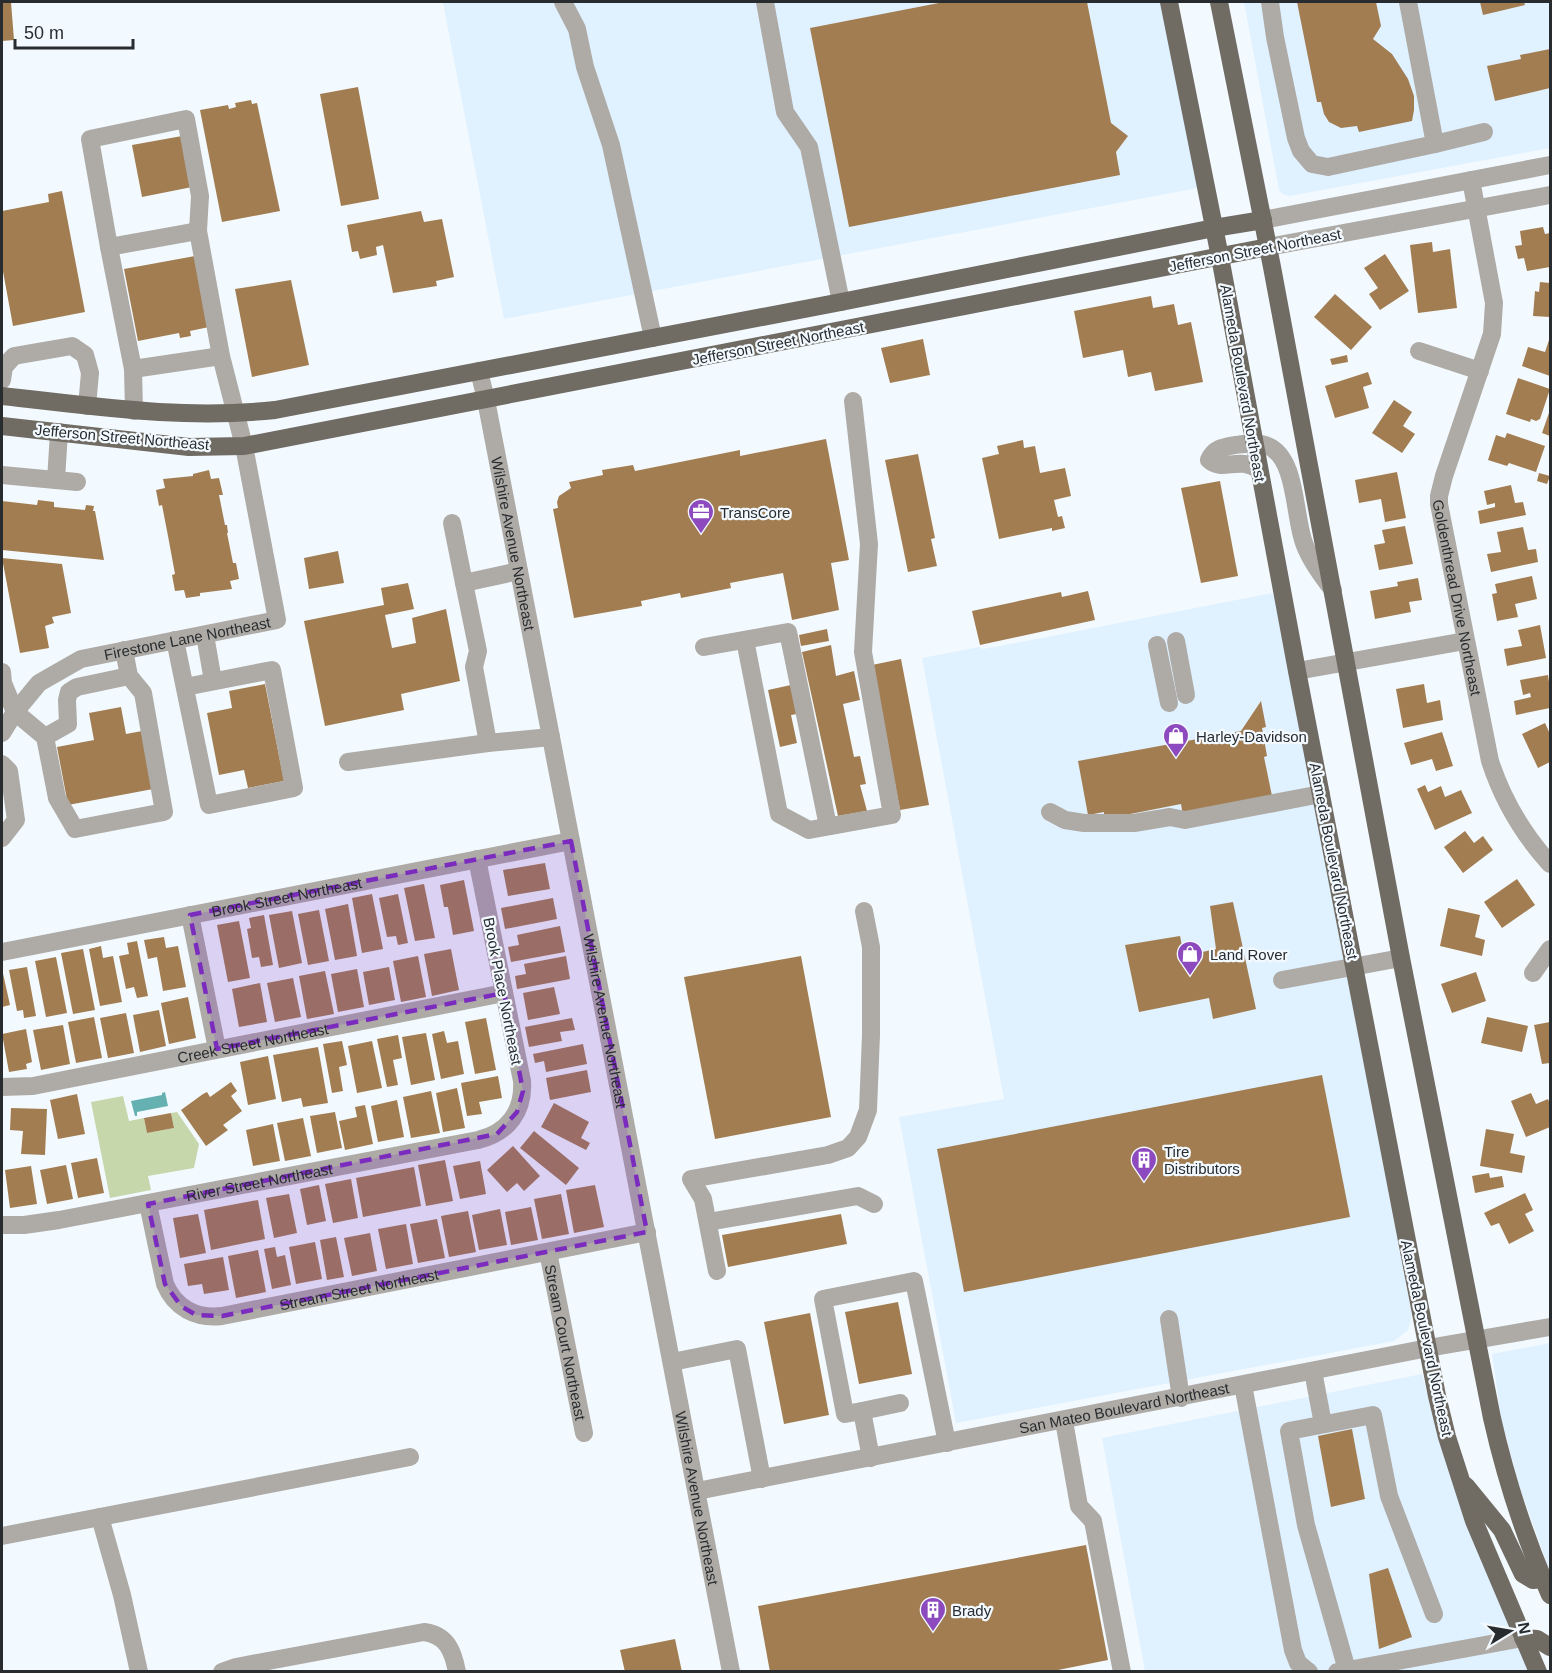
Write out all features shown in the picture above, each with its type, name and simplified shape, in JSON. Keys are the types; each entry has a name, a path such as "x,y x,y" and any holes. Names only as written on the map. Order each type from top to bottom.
{"main road":[{"name":"Alameda Boulevard Northeast","path":"1169,2 1220,257 1297,671 1437,1396 1459,1478 1490,1563 1538,1671"},
{"path":"1219,2 1263,220 1401,958 1477,1341 1503,1463 1521,1524 1548,1584"},
{"name":"Jefferson Street Northeast","path":"2,396 188,415 275,410 1263,220"},
{"name":"Jefferson Street Northeast","path":"2,426 189,447 244,446 1268,247"},
{"path":"1459,1478 1502,1530 1523,1574 1533,1580 1548,1584"},
{"path":"1523,1638 1537,1640 1551,1647"}],"street":[{"path":"563,2 577,30 585,67 611,145 653,338"},
{"path":"765,2 785,112 809,147 841,302"},
{"path":"1270,2 1296,138 1301,151 1312,164 1335,166 1484,132"},
{"path":"1408,2 1435,144"},
{"name":"Firestone Lane Northeast","path":"2,733 8,712 39,683 81,659 277,620 244,446 221,356 198,231 200,196 186,119 90,139 110,247"},
{"name":"Jefferson Street Northeast","path":"1263,220 1551,165"},
{"name":"Goldenthread Drive Northeast","path":"1471,180 1495,312 1492,334 1439,496 1482,727 1495,777 1513,816 1551,864"},
{"name":"Jefferson Street Northeast","path":"1268,247 1551,195"},
{"path":"134,411 133,369 110,247 198,231"},
{"path":"2,369 14,356 72,346 86,355 90,373 87,406"},
{"path":"1419,351 1480,371"},
{"path":"133,369 221,356"},
{"name":"Wilshire Avenue Northeast","path":"479,371 698,1491 731,1671"},
{"path":"745,640 779,814 809,830 892,815 863,652 869,544 853,401"},
{"path":"56,480 59,432"},
{"path":"1259,470 1243,463 1217,465 1209,460 1219,448 1254,444 1274,449 1284,461 1289,476 1304,543 1311,560 1333,590"},
{"path":"2,475 77,482"},
{"path":"452,524 478,651 474,667 488,743"},
{"path":"464,583 519,571"},
{"path":"704,647 788,632 828,826"},
{"path":"205,634 213,681"},
{"path":"175,640 209,805 294,788 272,670 185,687"},
{"path":"1176,641 1186,695"},
{"path":"1297,671 1465,641"},
{"path":"1157,645 1169,703"},
{"path":"2,672 8,712 45,736 57,798 75,829 164,812 143,693 129,676 124,650"},
{"path":"45,736 68,724 69,692 77,687 129,676"},
{"path":"348,762 551,737"},
{"path":"2,764 9,771 16,820 2,838"},
{"path":"1050,812 1065,820 1084,823 1134,824 1170,817 1185,820 1321,794"},
{"name":"Brook Street Northeast","path":"2,952 571,841"},
{"name":"Brook Place Northeast","path":"477,859 522,1091 521,1102 512,1121"},
{"path":"717,1271 703,1199 692,1179 828,1155 848,1148 858,1137 868,1110 871,1035 871,947 864,911"},
{"path":"190,915 217,1049"},
{"path":"1533,973 1551,949"},
{"path":"1281,980 1401,958"},
{"name":"Creek Street Northeast","path":"2,1087 33,1086 504,993"},
{"name":"River Street Northeast","path":"2,1225 42,1223 488,1138 497,1134 512,1121"},
{"path":"708,1222 858,1196 874,1204"},
{"name":"Stream Street Northeast","path":"148,1204 169,1292 188,1311 205,1317 222,1316 647,1232"},
{"name":"Stream Court Northeast","path":"548,1252 584,1433"},
{"path":"900,1402 845,1414 823,1299 914,1281 947,1443"},
{"path":"1169,1319 1181,1398"},
{"name":"San Mateo Boulevard Northeast","path":"698,1491 1428,1348 1551,1327"},
{"path":"672,1362 737,1349 762,1479"},
{"path":"1312,1371 1323,1424"},
{"path":"1243,1385 1293,1650 1298,1663 1309,1671"},
{"path":"862,1411 871,1458"},
{"path":"1434,1614 1389,1496 1373,1415 1289,1431 1306,1525 1342,1671 1432,1663 1523,1638"},
{"path":"1064,1421 1080,1506 1093,1521 1122,1671"},
{"path":"2,1536 410,1457"},
{"path":"100,1517 122,1595 139,1671"},
{"path":"222,1671 424,1632 438,1635 448,1644 457,1671"}],"highlighted area":[{"path":"571,841 647,1232 222,1316 196,1315 181,1306 165,1284 148,1204 497,1134 517,1112 523,1091 504,993 217,1049 190,915"}],"shaded area":[{"path":"1166,2 1203,187 504,319 443,3"},
{"path":"1244,2 1550,2 1550,148 1290,196 1282,194 1279,190"},
{"path":"1272,593 1275,597 1412,1316 1408,1330 1394,1341 956,1423 899,1117 1004,1099 922,658 979,647 983,649"},
{"path":"1550,1343 1550,1572 1518,1482 1501,1417 1492,1354"},
{"path":"1422,1374 1439,1439 1466,1524 1529,1671 1145,1671 1102,1438"}],"green space":[{"path":"123,1096 129,1121 144,1118 147,1133 174,1128 171,1113 177,1112 199,1144 194,1168 148,1176 151,1190 110,1198 91,1102"}],"water":[{"path":"165,1092 168,1106 137,1112 135,1116 131,1101 162,1095"}],"building":[{"path":"2,2 11,2 14,40 2,41"},
{"path":"944,2 1087,2 1111,123 1128,136 1116,152 1120,175 849,227 810,28"},
{"path":"1297,2 1376,2 1381,26 1373,39 1392,54 1408,79 1414,96 1412,121 1359,132 1357,126 1341,128 1329,122 1321,102 1317,102"},
{"path":"1480,2 1524,2 1525,5 1483,15"},
{"path":"1550,49 1550,88 1495,101 1487,66 1521,59 1520,55"},
{"path":"358,87 379,199 341,206 320,94"},
{"path":"251,100 252,104 257,103 280,211 222,222 200,110 228,105 229,109 236,107 235,103"},
{"path":"182,136 192,187 142,197 132,145"},
{"path":"62,191 85,312 13,326 2,266 2,211 49,202 48,194"},
{"path":"421,211 424,222 442,219 454,277 436,281 437,286 393,293 383,245 376,247 377,255 360,259 358,251 352,252 347,225"},
{"path":"1543,227 1545,234 1550,233 1550,267 1527,271 1524,258 1518,259 1515,246 1522,245 1520,231"},
{"path":"1432,242 1433,252 1450,249 1457,308 1418,313 1410,245"},
{"path":"1385,254 1409,291 1380,310 1369,294 1378,288 1364,268"},
{"path":"195,256 209,327 190,331 191,336 180,338 179,333 138,341 124,269"},
{"path":"291,280 309,365 252,377 235,289"},
{"path":"1540,282 1550,283 1550,317 1533,316 1535,291 1539,292"},
{"path":"1335,294 1372,327 1351,350 1314,317"},
{"path":"1151,296 1153,308 1174,304 1178,325 1191,322 1203,382 1155,391 1151,372 1128,377 1123,350 1083,358 1074,311"},
{"path":"1550,337 1550,376 1522,366 1528,347 1545,352"},
{"path":"923,339 930,375 890,383 881,348"},
{"path":"1347,355 1348,362 1332,365 1330,359"},
{"path":"1368,372 1372,384 1363,387 1369,408 1335,418 1325,386"},
{"path":"1518,378 1550,389 1540,419 1536,421 1531,419 1530,422 1506,414"},
{"path":"1394,400 1412,412 1403,426 1415,434 1402,453 1372,433"},
{"path":"1550,410 1550,436 1542,433"},
{"path":"1507,433 1545,446 1536,472 1509,463 1507,466 1488,460 1496,435 1505,438"},
{"name":"TransCore","path":"826,439 849,560 831,563 839,610 792,620 783,573 730,583 731,588 681,598 680,593 641,601 642,606 574,618 553,509 558,508 559,496 571,488 569,482 603,475 602,470 633,465 635,471 740,450 740,456"},
{"path":"1023,440 1024,448 1035,446 1040,473 1065,468 1071,496 1054,500 1058,517 1062,516 1065,528 1052,531 1052,528 999,539 982,458 999,454 997,446"},
{"path":"918,454 935,538 931,539 937,566 908,572 885,460"},
{"path":"209,470 211,479 219,478 223,495 219,495 233,563 236,563 239,579 230,581 232,589 200,593 200,596 186,598 184,590 175,591 172,575 175,574 168,536 162,505 159,506 156,490 165,488 163,479 193,476 193,474"},
{"path":"1397,472 1406,518 1385,522 1381,499 1359,503 1355,480"},
{"path":"1539,473 1550,476 1547,484 1537,481"},
{"path":"1220,481 1238,576 1201,583 1181,488"},
{"path":"1511,485 1515,503 1523,502 1526,515 1480,524 1478,511 1495,507 1495,503 1487,505 1484,491"},
{"path":"38,500 54,502 54,507 85,510 86,505 94,506 93,511 95,511 104,560 2,550 2,501 37,505"},
{"path":"1405,526 1413,564 1379,570 1374,545 1385,543 1382,530"},
{"path":"1523,527 1528,550 1536,549 1538,562 1491,572 1487,554 1501,552 1497,532"},
{"path":"338,551 344,583 309,589 304,558"},
{"path":"2,558 62,564 71,613 52,617 54,623 45,626 49,648 20,653"},
{"path":"1532,576 1537,599 1515,604 1518,617 1497,621 1492,594 1497,593 1495,584"},
{"path":"1418,578 1422,600 1409,602 1411,612 1375,619 1370,591 1398,586 1397,582"},
{"path":"408,583 414,609 385,615 392,648 416,643 412,618 446,609 460,681 401,694 404,710 325,726 304,621 384,605 381,588"},
{"path":"1088,591 1095,620 980,645 972,611 1061,592 1062,597"},
{"path":"1540,625 1546,658 1507,666 1504,649 1522,646 1518,630"},
{"path":"827,629 829,641 801,646 799,635"},
{"path":"831,645 836,676 854,671 860,700 843,704 854,757 860,756 866,784 860,785 867,811 838,816 802,652"},
{"path":"901,659 929,805 900,810 872,665"},
{"path":"1548,675 1550,708 1516,715 1514,701 1531,697 1530,693 1523,695 1520,680"},
{"path":"265,684 284,781 248,788 244,770 219,775 207,713 232,708 229,691"},
{"path":"1424,684 1427,703 1440,700 1443,720 1403,728 1396,689"},
{"path":"791,685 797,714 791,715 797,743 780,747 768,690"},
{"name":"Harley-Davidson","path":"1261,701 1266,727 1262,728 1267,756 1264,757 1272,796 1183,816 1181,804 1120,816 1104,815 1104,812 1088,815 1078,761 1241,731"},
{"path":"121,707 126,734 142,731 153,789 68,805 57,747 94,740 89,713"},
{"path":"1545,723 1550,734 1550,762 1538,768 1522,734"},
{"path":"1442,732 1453,766 1436,771 1432,759 1411,765 1404,743"},
{"path":"1425,785 1428,792 1441,786 1445,797 1461,790 1472,813 1435,830 1417,789"},
{"path":"1465,831 1474,843 1483,836 1493,850 1463,873 1444,847"},
{"path":"545,863 550,889 508,896 503,870"},
{"path":"1517,879 1535,905 1502,928 1484,902"},
{"path":"464,880 474,931 453,935 448,907 444,907 440,885"},
{"path":"424,884 435,938 415,941 404,888"},
{"path":"372,894 383,949 362,953 352,898"},
{"path":"398,894 408,943 398,945 396,936 387,937 379,898"},
{"path":"553,898 557,919 505,929 501,908"},
{"name":"Land Rover","path":"1233,902 1256,1009 1213,1019 1209,998 1139,1012 1125,945 1180,936 1184,956 1216,949 1210,906"},
{"path":"348,904 357,956 335,960 325,909"},
{"path":"1448,908 1480,915 1475,937 1485,940 1482,956 1440,946"},
{"path":"319,910 329,961 308,965 298,914"},
{"path":"292,911 302,963 279,968 269,915"},
{"path":"264,915 273,965 261,967 259,957 252,958 247,929 251,928 249,918"},
{"path":"239,921 250,978 228,982 217,925"},
{"path":"560,926 565,952 511,962 508,947 519,945 517,935"},
{"path":"164,937 166,948 178,946 186,987 163,991 157,957 148,959 144,940"},
{"path":"137,941 148,996 137,998 134,987 126,989 119,956 129,954 127,943"},
{"path":"101,946 103,958 113,956 122,1002 100,1006 89,949"},
{"path":"83,949 95,1010 73,1014 61,953"},
{"path":"451,949 459,990 432,996 424,954"},
{"path":"418,956 426,997 401,1002 393,961"},
{"path":"566,956 570,979 517,989 515,976 526,974 524,964"},
{"path":"801,956 831,1117 715,1139 684,977"},
{"path":"56,957 67,1013 46,1017 35,961"},
{"path":"27,967 36,1016 24,1018 23,1010 17,1011 9,970"},
{"path":"389,967 395,1000 369,1005 363,972"},
{"path":"2,969 10,1005 2,1007"},
{"path":"357,969 364,1007 338,1012 331,974"},
{"path":"325,971 334,1014 307,1019 299,976"},
{"path":"1476,972 1486,1001 1452,1013 1441,984"},
{"path":"293,978 301,1017 275,1022 267,983"},
{"path":"260,983 267,1022 239,1027 232,989"},
{"path":"554,987 560,1014 528,1020 523,993"},
{"path":"188,997 196,1038 169,1044 161,1003"},
{"path":"159,1010 166,1046 140,1052 133,1015"},
{"path":"126,1013 134,1053 108,1058 100,1018"},
{"path":"94,1017 102,1058 76,1063 68,1022"},
{"path":"1487,1017 1528,1026 1522,1052 1481,1043"},
{"path":"486,1018 496,1070 475,1074 465,1022"},
{"path":"572,1018 575,1030 560,1032 562,1041 529,1047 525,1027"},
{"path":"1550,1022 1550,1063 1542,1064 1534,1025"},
{"path":"63,1025 70,1064 41,1070 33,1030"},
{"path":"26,1029 32,1062 26,1064 27,1069 9,1072 2,1034"},
{"path":"444,1031 447,1043 458,1041 464,1074 441,1079 432,1034"},
{"path":"426,1033 435,1080 411,1085 402,1037"},
{"path":"398,1035 402,1058 393,1060 398,1085 387,1087 377,1039"},
{"path":"342,1041 347,1065 339,1067 343,1091 332,1093 323,1044"},
{"path":"372,1041 382,1088 357,1093 348,1046"},
{"path":"583,1044 587,1064 546,1072 544,1061 535,1063 533,1054"},
{"path":"318,1047 328,1103 303,1107 301,1098 282,1102 273,1055"},
{"path":"268,1056 276,1099 248,1105 240,1062"},
{"path":"587,1070 591,1092 550,1100 546,1078"},
{"name":"Tire Distributors","path":"1322,1075 1350,1217 964,1292 937,1149"},
{"path":"498,1076 502,1098 479,1102 482,1114 467,1116 461,1083"},
{"path":"231,1082 237,1091 231,1096 242,1111 223,1125 228,1130 206,1146 181,1110 203,1094 207,1092 210,1097"},
{"path":"457,1088 465,1128 443,1132 436,1093"},
{"path":"431,1091 440,1133 411,1138 403,1097"},
{"path":"1531,1093 1536,1104 1548,1099 1550,1127 1526,1137 1511,1101"},
{"path":"77,1094 85,1134 58,1139 50,1100"},
{"path":"397,1100 404,1137 378,1142 371,1106"},
{"path":"554,1103 589,1122 581,1138 590,1143 586,1150 541,1127"},
{"path":"365,1105 373,1144 345,1150 339,1121 357,1117 355,1107"},
{"path":"11,1108 47,1109 45,1155 21,1154 23,1131 10,1130"},
{"path":"335,1112 342,1148 317,1153 310,1116"},
{"path":"171,1113 174,1128 147,1133 144,1118"},
{"path":"303,1118 311,1156 285,1161 277,1123"},
{"path":"273,1124 280,1161 253,1166 246,1130"},
{"path":"1486,1129 1514,1134 1510,1153 1525,1156 1522,1173 1480,1166"},
{"path":"534,1131 579,1168 566,1185 520,1148"},
{"path":"513,1146 540,1176 524,1191 517,1183 507,1192 487,1170"},
{"path":"97,1158 104,1193 78,1198 71,1163"},
{"path":"445,1160 453,1201 426,1206 418,1165"},
{"path":"480,1161 486,1194 460,1199 453,1166"},
{"path":"66,1165 73,1199 47,1204 40,1170"},
{"path":"31,1166 37,1204 10,1208 5,1170"},
{"path":"414,1167 421,1206 363,1217 356,1178"},
{"path":"1489,1173 1490,1178 1502,1176 1504,1187 1475,1193 1472,1176"},
{"path":"351,1179 358,1218 333,1223 325,1184"},
{"path":"319,1185 326,1221 307,1225 300,1189"},
{"path":"595,1185 604,1227 574,1233 566,1190"},
{"path":"1525,1193 1533,1210 1525,1214 1534,1231 1509,1244 1499,1223 1491,1226 1484,1213"},
{"path":"289,1194 297,1233 274,1238 266,1198"},
{"path":"561,1194 569,1234 542,1239 534,1199"},
{"path":"258,1200 265,1239 211,1250 204,1210"},
{"path":"531,1207 538,1240 511,1245 505,1212"},
{"path":"500,1209 507,1245 479,1250 472,1215"},
{"path":"468,1211 476,1252 449,1257 441,1216"},
{"path":"198,1214 206,1253 180,1258 173,1218"},
{"path":"841,1214 847,1244 728,1267 722,1235"},
{"path":"437,1219 445,1258 418,1263 410,1224"},
{"path":"406,1224 413,1264 386,1269 378,1229"},
{"path":"370,1233 377,1271 352,1276 344,1238"},
{"path":"336,1237 344,1277 327,1280 320,1240"},
{"path":"315,1242 322,1279 296,1284 289,1247"},
{"path":"275,1247 277,1257 285,1255 291,1285 272,1289 264,1249"},
{"path":"258,1250 266,1292 236,1298 228,1256"},
{"path":"223,1257 229,1290 204,1294 202,1284 188,1286 184,1264"},
{"path":"898,1302 912,1374 859,1384 845,1312"},
{"path":"810,1313 829,1415 784,1424 764,1322"},
{"path":"1352,1429 1365,1499 1331,1507 1318,1436"},
{"name":"Brady","path":"1086,1545 1108,1660 1048,1672 770,1672 758,1606"},
{"path":"1388,1568 1412,1637 1379,1649 1369,1574"},
{"path":"675,1639 682,1672 625,1672 620,1650"}],"place":[{"name":"TransCore","path":"701,535"},
{"name":"Harley-Davidson","path":"1176,759"},
{"name":"Land Rover","path":"1190,977"},
{"name":"Tire Distributors","path":"1144,1183"},
{"name":"Brady","path":"933,1633"}]}
